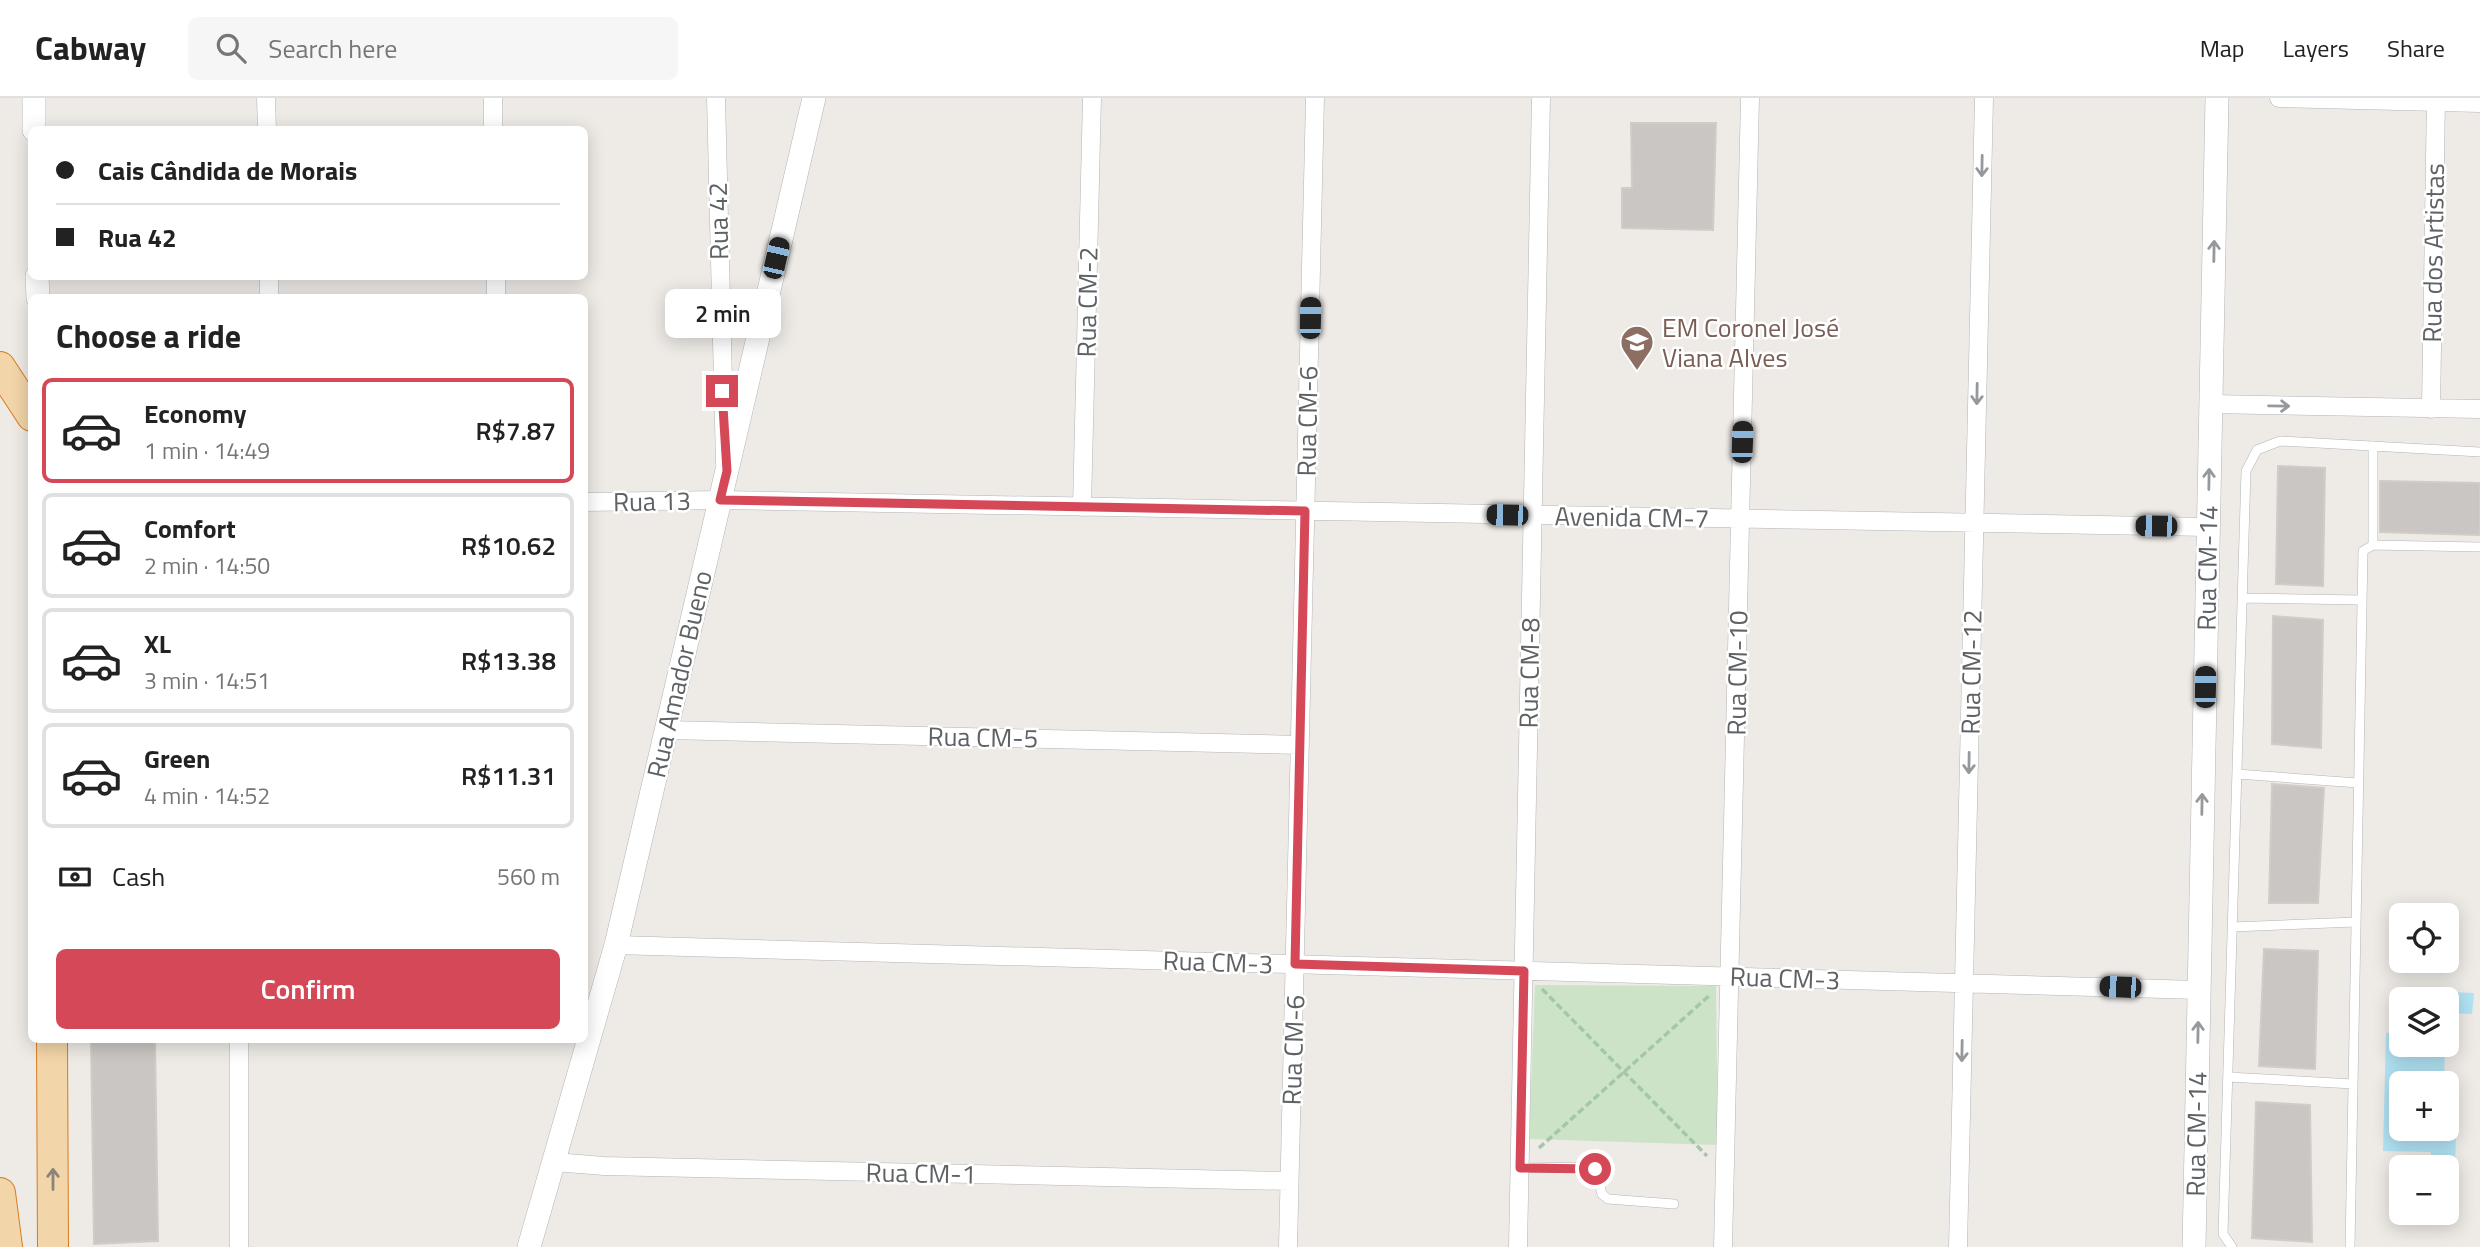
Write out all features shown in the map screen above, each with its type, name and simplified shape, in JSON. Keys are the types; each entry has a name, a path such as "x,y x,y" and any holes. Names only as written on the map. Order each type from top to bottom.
{"highway":[{"path":"0,367 28,410"},
{"path":"52,1043 53,1247"},
{"path":"0,1193 6,1247"}],"street":[{"path":"34,98 34,126"},
{"path":"266,98 267,126"},
{"path":"493,98 493,126"},
{"name":"Rua 42","path":"716,98 723,444 727,471"},
{"name":"Rua Amador Bueno","path":"588,1024 616,946 814,98"},
{"name":"Rua CM-2","path":"1082,507 1092,98"},
{"name":"Rua CM-6","path":"1288,1247 1315,98"},
{"name":"Rua CM-8","path":"1518,1247 1541,98"},
{"name":"Rua CM-10","path":"1723,1247 1750,98"},
{"name":"Rua CM-12","path":"1958,1247 1983,98"},
{"name":"Rua CM-14","path":"2194,1247 2217,98"},
{"path":"2279,98 2480,103"},
{"name":"Rua dos Artistas","path":"2431,409 2436,100"},
{"path":"2211,404 2480,409"},
{"name":"Avenida CM-7","path":"720,500 2208,527"},
{"name":"Rua 13","path":"588,502 720,500"},
{"name":"Rua CM-5","path":"666,730 1300,745"},
{"name":"Rua CM-3","path":"616,946 2199,989"},
{"path":"239,1043 239,1247"},
{"name":"Rua Amador Bueno","path":"529,1247 554,1162 583,1043"},
{"name":"Rua CM-1","path":"554,1162 604,1166 1289,1181"}],"lane":[{"path":"2232,1247 2223,1234 2246,471 2257,450 2280,441 2480,452"},
{"path":"2373,446 2373,545"},
{"path":"2350,1247 2364,551 2373,545 2480,547"},
{"path":"2242,598 2362,600"},
{"path":"2237,774 2358,783"},
{"path":"2232,927 2356,922"},
{"path":"2228,1077 2353,1084"},
{"path":"1520,1167 1588,1167 1595,1169 1602,1194 1608,1199 1674,1204"}],"path":[{"path":"1524,971 1724,1173"},
{"path":"1520,1167 1730,976"}],"green space":[{"path":"1535,985 1716,986 1718,1145 1529,1139"}],"water":[{"path":"2459,992 2474,993 2472,1014 2459,1013"},
{"path":"2386,1033 2389,1033 2389,1057 2445,1057 2444,1071 2389,1071 2389,1141 2456,1141 2455,1155 2383,1151"}],"building":[{"path":"1631,123 1716,123 1713,230 1622,228 1622,188 1632,188"},
{"path":"2278,466 2325,468 2323,586 2276,584"},
{"path":"2380,481 2480,483 2480,535 2380,532"},
{"path":"2273,616 2323,620 2321,748 2272,744"},
{"path":"2272,784 2324,788 2318,903 2269,903"},
{"path":"2264,949 2318,951 2315,1069 2259,1066"},
{"path":"91,1043 155,1043 158,1241 94,1244"},
{"path":"2256,1102 2310,1105 2312,1242 2252,1238"}],"place":[{"name":"EM Coronel José Viana Alves","path":"1637,372"}],"route":[{"path":"722,391 723,444 727,471 720,500 1305,511 1295,964 1524,971 1520,1168 1595,1169"}]}
